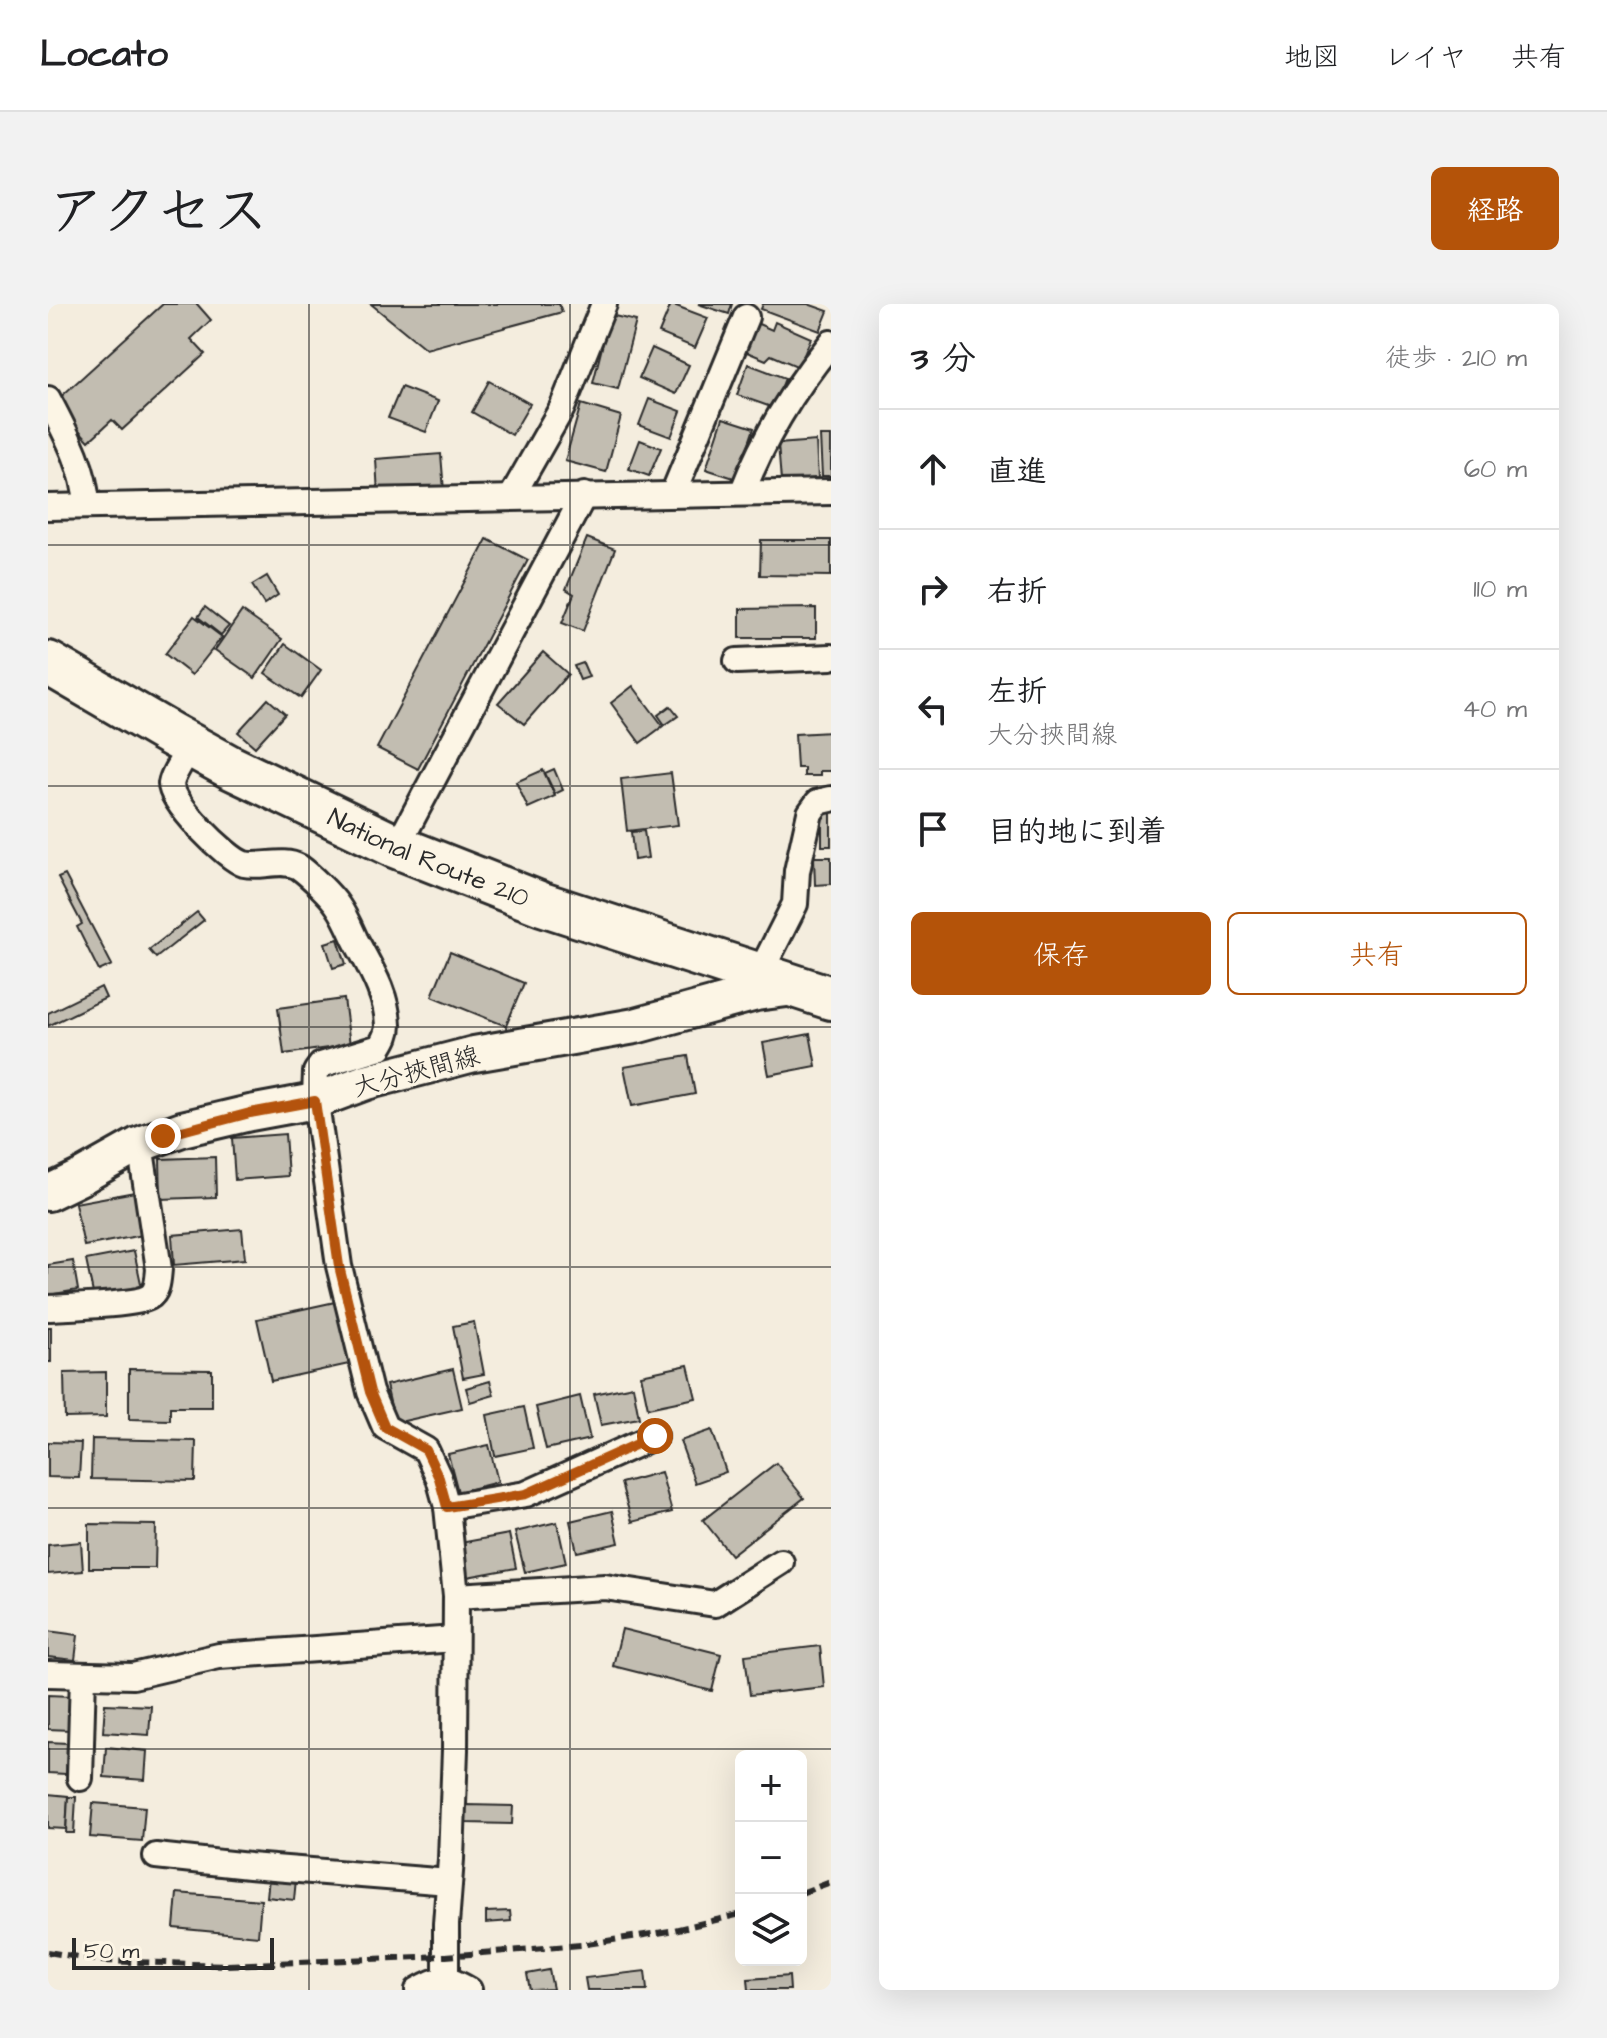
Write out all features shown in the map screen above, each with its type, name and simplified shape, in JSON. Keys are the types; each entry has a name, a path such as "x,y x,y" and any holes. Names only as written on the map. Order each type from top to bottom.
{"highway":[{"name":"National Route 210","path":"48,663 191,746 397,847 542,904 804,985"}],"main road":[{"name":"大分挾間線","path":"48,1193 140,1144 195,1126 315,1101 366,1082 463,1057 635,1026 756,993 804,985"}],"street":[{"path":"512,496 562,408 604,304"},
{"path":"673,494 746,317"},
{"path":"742,493 777,419 831,343"},
{"path":"48,399 84,478 87,505"},
{"path":"48,507 831,492"},
{"path":"397,847 584,495"},
{"path":"737,661 831,656"},
{"path":"191,746 173,779 171,788 174,797 203,831 232,858 250,865 291,864 301,869 333,900 343,915 384,1000 388,1027 387,1036 380,1047 321,1065 316,1072 315,1101 339,1266 370,1392 385,1427 426,1450 439,1478 447,1507 456,1596 454,1789 446,1979"},
{"path":"804,985 795,904 797,871 810,813 818,802 831,799"},
{"path":"48,1308 128,1302 147,1299 152,1295 158,1282 159,1269 140,1144"},
{"path":"447,1507 526,1494 655,1436"},
{"path":"456,1596 605,1587 715,1604 781,1562"},
{"path":"48,1674 133,1676 219,1656 455,1639"},
{"path":"80,1778 83,1675"},
{"path":"156,1856 449,1882"},
{"path":"418,1990 446,1979 469,1990"}],"building":[{"path":"163,304 197,304 211,320 191,339 205,354 122,430 112,420 89,441 54,403"},
{"path":"371,304 559,304 562,312 426,349"},
{"path":"671,304 708,318 695,348 659,333"},
{"path":"698,304 732,304 729,314"},
{"path":"763,304 808,304 828,311 820,331 761,309"},
{"path":"610,315 636,321 618,389 593,383"},
{"path":"754,322 772,330 775,322 811,338 799,367 771,355 766,360 742,350"},
{"path":"652,348 689,365 676,394 639,378"},
{"path":"748,364 785,378 774,408 737,395"},
{"path":"489,381 530,404 512,435 472,412"},
{"path":"401,387 438,401 426,432 388,418"},
{"path":"649,399 681,411 671,437 639,425"},
{"path":"581,404 621,416 606,472 565,461"},
{"path":"723,418 754,428 737,479 706,469"},
{"path":"820,436 831,436 831,476 822,476"},
{"path":"640,440 661,448 649,476 629,469"},
{"path":"816,441 818,478 781,481 778,444"},
{"path":"441,454 444,491 378,495 376,459"},
{"path":"587,538 615,549 583,631 562,623 574,594 566,589"},
{"path":"487,539 528,560 418,769 377,748"},
{"path":"761,540 831,540 831,576 760,575"},
{"path":"267,576 278,595 264,604 252,585"},
{"path":"205,607 229,626 221,635 198,617"},
{"path":"816,608 816,638 740,638 740,609"},
{"path":"242,611 282,639 255,678 215,650"},
{"path":"194,616 222,637 192,675 165,654"},
{"path":"285,644 321,670 301,698 265,673"},
{"path":"543,652 568,674 524,724 498,703"},
{"path":"583,663 589,677 580,680 574,666"},
{"path":"633,686 663,726 640,743 611,703"},
{"path":"268,699 285,714 255,747 238,732"},
{"path":"670,706 678,716 665,725 658,715"},
{"path":"831,732 831,771 820,771 820,776 804,776 804,768 797,768 795,734"},
{"path":"554,769 563,790 555,794 545,773"},
{"path":"543,770 555,796 528,808 516,782"},
{"path":"671,773 678,825 627,831 621,779"},
{"path":"822,811 831,811 831,846 822,846"},
{"path":"644,831 648,858 634,860 631,832"},
{"path":"814,857 831,857 831,884 815,885"},
{"path":"65,875 112,965 99,971 77,927 82,924 58,878"},
{"path":"197,912 204,920 156,958 149,950"},
{"path":"338,939 346,964 333,968 325,943"},
{"path":"450,952 524,983 506,1026 432,996"},
{"path":"101,987 106,998 48,1026 48,1013"},
{"path":"344,999 350,1045 284,1054 278,1008"},
{"path":"810,1034 816,1066 769,1075 763,1043"},
{"path":"688,1056 695,1094 632,1106 624,1067"},
{"path":"285,1134 288,1176 235,1180 232,1138"},
{"path":"215,1157 216,1197 161,1199 160,1159"},
{"path":"135,1192 143,1235 84,1246 75,1203"},
{"path":"242,1229 245,1259 174,1265 172,1235"},
{"path":"134,1251 142,1288 94,1298 86,1260"},
{"path":"73,1261 78,1290 48,1295 48,1265"},
{"path":"335,1302 349,1364 271,1381 257,1319"},
{"path":"474,1322 484,1374 463,1378 453,1326"},
{"path":"48,1327 51,1327 51,1362 48,1362"},
{"path":"688,1365 696,1398 648,1408 641,1375"},
{"path":"129,1369 212,1370 212,1407 170,1407 170,1420 129,1419"},
{"path":"453,1369 462,1408 395,1423 386,1385"},
{"path":"106,1372 106,1417 65,1418 64,1373"},
{"path":"490,1381 494,1395 470,1402 466,1388"},
{"path":"633,1386 639,1418 601,1425 594,1394"},
{"path":"580,1396 590,1439 546,1449 536,1407"},
{"path":"524,1407 533,1448 495,1456 487,1415"},
{"path":"712,1430 726,1472 695,1483 680,1441"},
{"path":"92,1439 196,1441 195,1481 91,1479"},
{"path":"48,1442 81,1443 79,1478 48,1477"},
{"path":"489,1445 498,1482 458,1492 448,1454"},
{"path":"776,1463 804,1498 731,1555 703,1520"},
{"path":"661,1472 672,1512 632,1522 621,1483"},
{"path":"612,1511 619,1543 577,1552 570,1521"},
{"path":"557,1522 566,1563 525,1572 515,1532"},
{"path":"89,1524 156,1525 155,1568 89,1568"},
{"path":"509,1534 516,1568 467,1577 460,1543"},
{"path":"81,1542 83,1571 48,1574 48,1545"},
{"path":"622,1629 721,1654 712,1691 613,1666"},
{"path":"48,1631 78,1635 75,1660 48,1657"},
{"path":"820,1646 824,1687 750,1695 745,1655"},
{"path":"48,1695 71,1696 70,1730 48,1729"},
{"path":"105,1704 151,1706 149,1735 103,1732"},
{"path":"48,1742 67,1743 66,1774 48,1773"},
{"path":"106,1747 147,1751 145,1780 104,1777"},
{"path":"48,1794 68,1796 66,1829 48,1828"},
{"path":"68,1797 76,1797 74,1833 66,1833"},
{"path":"93,1803 145,1807 142,1841 90,1837"},
{"path":"466,1805 513,1806 512,1824 466,1823"},
{"path":"269,1877 296,1879 294,1900 267,1897"},
{"path":"177,1893 261,1900 258,1936 174,1928"},
{"path":"510,1911 511,1921 486,1923 486,1912"},
{"path":"549,1970 553,1989 530,1990 527,1974"},
{"path":"645,1971 647,1990 587,1990 585,1978"},
{"path":"789,1976 790,1990 749,1990 748,1979"}],"railway":[{"path":"807,1891 831,1882"},
{"path":"48,1952 102,1961 226,1965 446,1956 581,1945 670,1931 735,1915"}],"route":[{"path":"163,1136 250,1113 315,1101 339,1266 370,1392 385,1427 426,1450 439,1478 447,1507 526,1494 655,1436"}]}
